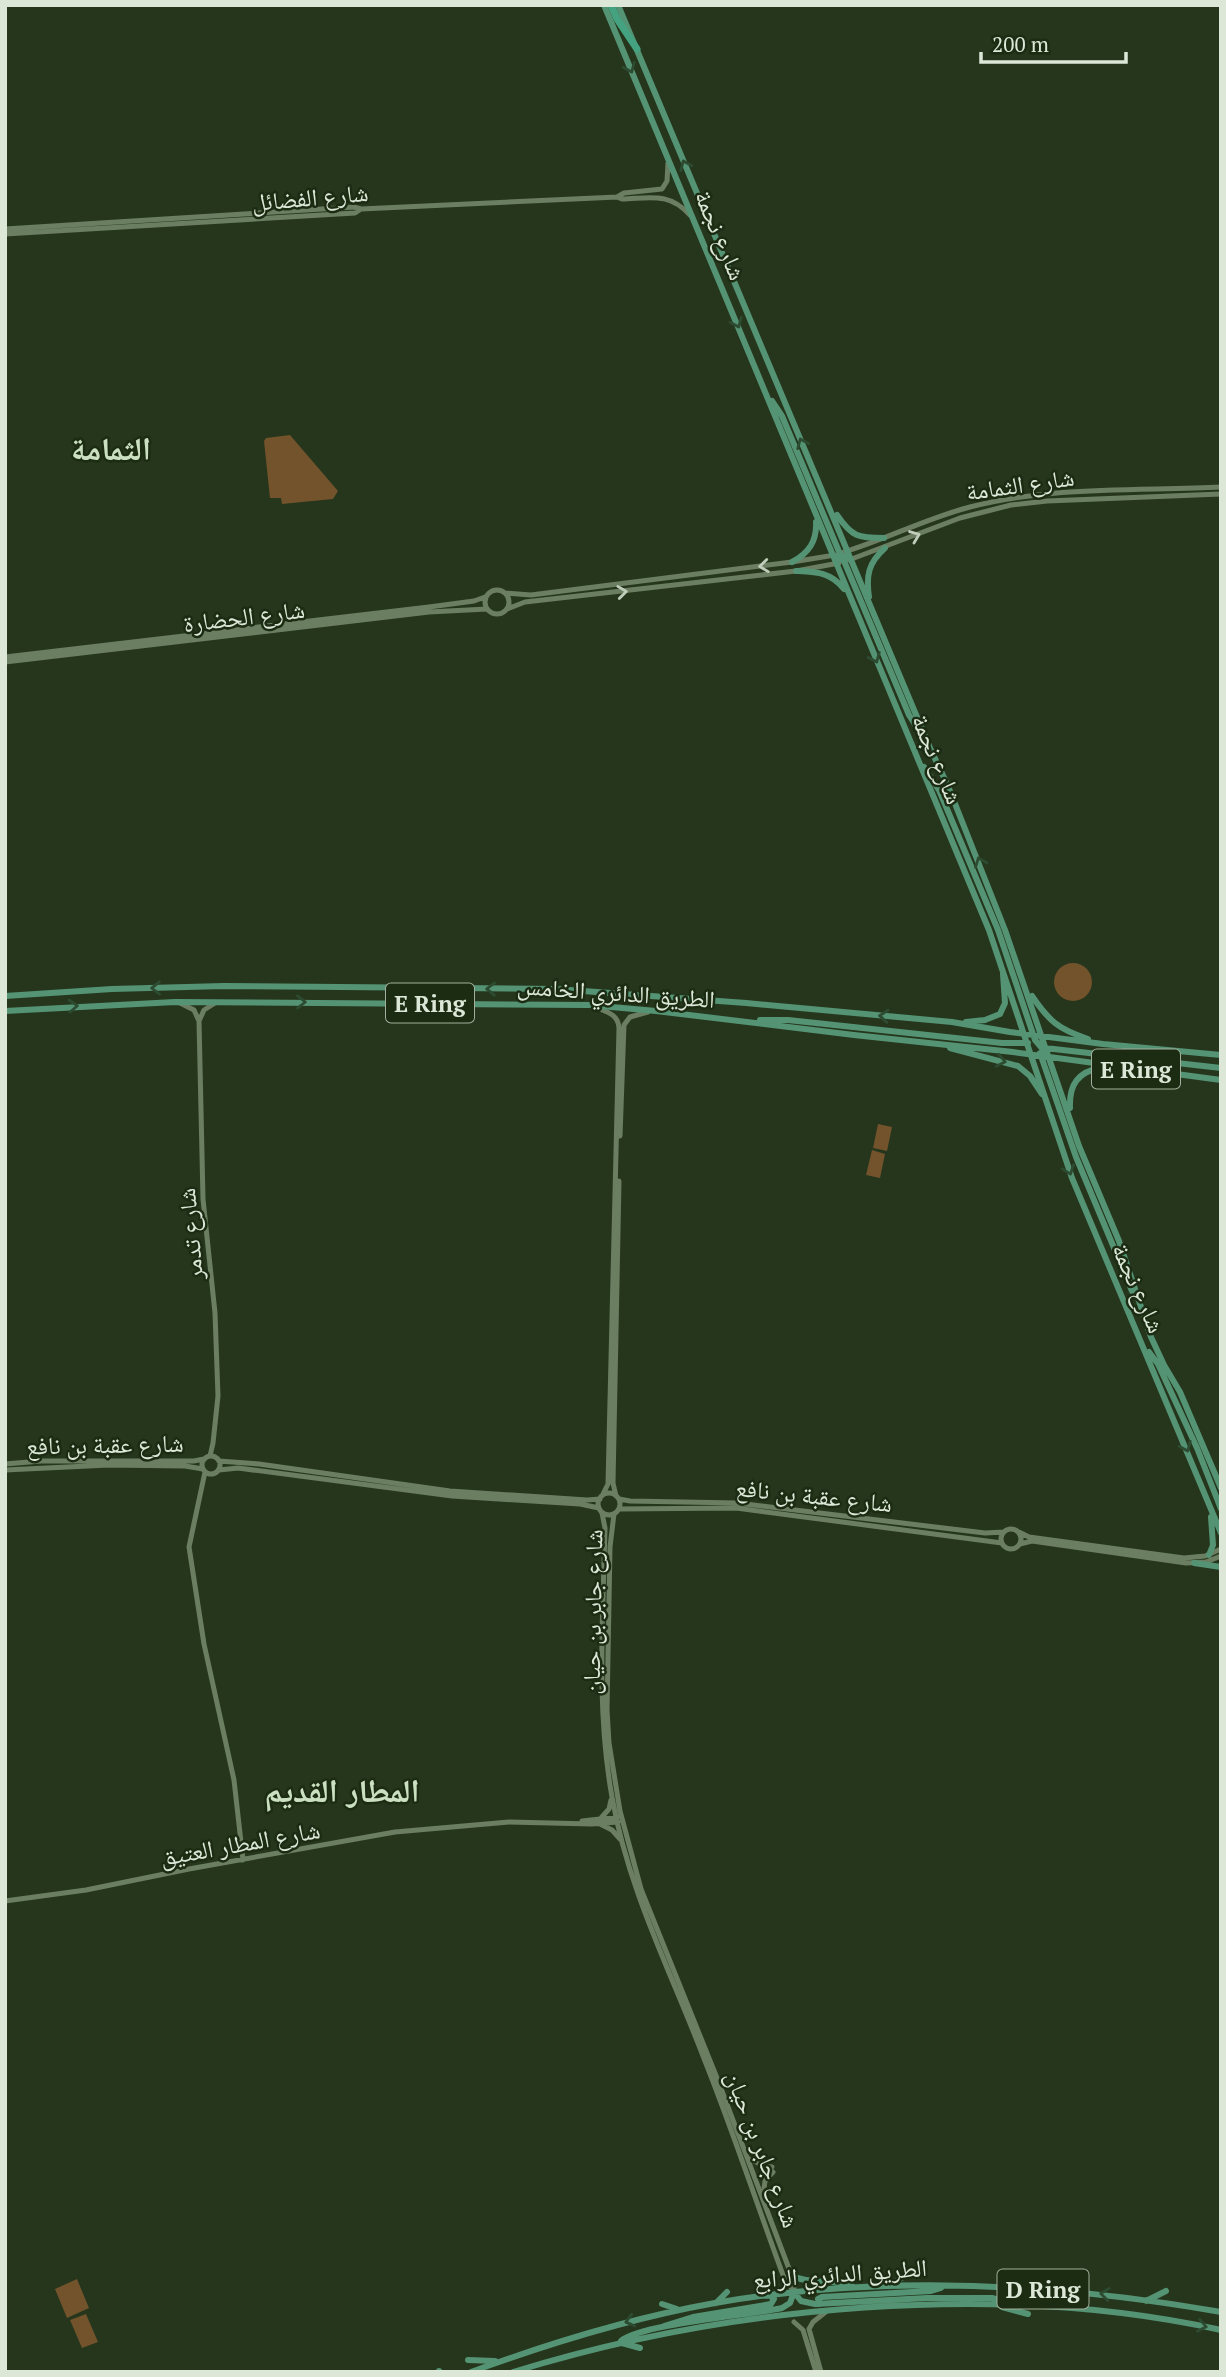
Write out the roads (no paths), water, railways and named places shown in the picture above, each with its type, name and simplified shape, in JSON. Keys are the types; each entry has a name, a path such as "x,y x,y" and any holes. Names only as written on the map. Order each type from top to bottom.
{"highway":[{"path":"611,5 637,49"}],"main road":[{"name":"شارع نجمة","path":"604,5 989,930 1024,1033"},
{"name":"شارع نجمة","path":"618,5 830,505 844,552"},
{"path":"760,380 782,416 844,552 909,715 930,748"},
{"path":"830,505 853,534 860,538 884,538"},
{"path":"792,562 802,557 814,542 814,513"},
{"path":"870,606 868,569 873,559 885,548"},
{"path":"832,555 847,560"},
{"name":"شارع نجمة","path":"847,560 870,606 976,852 1043,1035 1042,1050 1051,1057 1090,1173 1130,1273 1138,1301 1161,1360 1180,1392 1221,1488"},
{"path":"796,571 827,574 837,580 849,595"},
{"name":"شارع نجمة","path":"913,750 939,790 998,930 1032,1040 1031,1054 1072,1178 1221,1533"},
{"path":"952,1022 979,1021 1000,1014 1004,1003 1003,969"},
{"name":"الطريق الدائري الخامس","path":"5,996 112,989 237,986 556,989 952,1022 1024,1033"},
{"path":"1026,987 1055,1024 1067,1032 1103,1044"},
{"name":"الطريق الدائري الخامس","path":"5,1010 175,1002 589,1005 656,1010 1031,1054 1042,1050 1221,1068"},
{"path":"744,1021 788,1020 1002,1043 1032,1040"},
{"path":"1024,1033 1042,1050 1076,1157 1138,1301"},
{"name":"E Ring","path":"1032,1040 1043,1035 1103,1044 1221,1055"},
{"path":"941,1045 969,1055 1003,1060 1018,1066 1030,1076 1045,1100"},
{"name":"E Ring","path":"1051,1057 1221,1080"},
{"path":"1070,1114 1070,1093 1076,1079 1089,1070 1107,1066"},
{"path":"1142,1342 1158,1364 1197,1448 1221,1509"},
{"path":"1209,1504 1213,1541 1209,1555"},
{"path":"1194,1563 1221,1567"},
{"path":"792,2277 819,2283 846,2283 854,2287"},
{"path":"889,2286 903,2277"},
{"path":"1035,2279 1058,2290"},
{"path":"820,2304 818,2299 822,2297 931,2291 946,2286"},
{"name":"الطريق الدائري الرابع","path":"471,2372 580,2335 679,2310 769,2295 854,2287 946,2286 1058,2290 1221,2312"},
{"path":"1146,2301 1166,2291"},
{"path":"716,2303 727,2292"},
{"path":"794,2292 801,2301 820,2304 891,2299 992,2298 1002,2299 1013,2305"},
{"path":"620,2342 629,2335 782,2308 792,2300 794,2292"},
{"path":"660,2329 677,2320 773,2304 774,2299 769,2295"},
{"path":"662,2304 679,2310"},
{"path":"990,2304 1028,2314"},
{"name":"الطريق الدائري الرابع","path":"513,2372 620,2342 739,2322 827,2311 1013,2305 1124,2313 1221,2330"},
{"path":"620,2342 640,2348"},
{"path":"468,2360 500,2361"}],"street":[{"name":"شارع الفضائل","path":"617,197 624,193 662,189 667,181 668,160"},
{"name":"شارع الفضائل","path":"5,234 227,221 231,218 355,213 361,209 617,197 670,199 692,217"},
{"path":"5,229 187,218 259,217 354,207 361,209"},
{"path":"163,225 165,222 187,218"},
{"name":"شارع الثمامة","path":"832,555 958,510 1019,497 1221,487"},
{"name":"شارع الثمامة","path":"835,564 973,514 1028,503 1221,494"},
{"path":"832,555 531,595 494,590 485,597 486,609 497,614 525,602 796,571 835,564"},
{"path":"505,593 509,600 507,609"},
{"name":"شارع الحضارة","path":"5,659 429,607 485,597"},
{"name":"شارع الحضارة","path":"5,659 429,612 486,609"},
{"path":"175,1002 191,1008 199,1021"},
{"path":"199,1021 205,1008 218,1002"},
{"name":"شارع جابر بن حيان","path":"589,1005 614,1015 619,1028 608,1484 601,1497"},
{"name":"شارع جابر بن حيان","path":"617,1497 613,1483 623,1028 630,1017 656,1010"},
{"name":"شارع تدمر","path":"199,1021 203,1199 215,1313 218,1396 212,1458"},
{"path":"212,1458 204,1470 203,1487 189,1546 204,1644 234,1780 243,1860"},
{"path":"212,1458 216,1472"},
{"name":"شارع عقبة بن نافع","path":"5,1464 41,1461 194,1461 212,1458 450,1490 587,1500 601,1497"},
{"name":"شارع عقبة بن نافع","path":"5,1470 109,1465 185,1466 216,1472"},
{"path":"203,1487 216,1472 229,1468 442,1495 580,1504 614,1514 619,1509 617,1497 609,1493 601,1497 601,1510"},
{"name":"شارع عقبة بن نافع","path":"617,1497 630,1501 737,1503 985,1534 1004,1532"},
{"name":"شارع عقبة بن نافع","path":"619,1509 736,1508 1002,1543"},
{"name":"شارع جابر بن حيان","path":"601,1510 605,1528 604,1743 612,1797 654,1931 783,2275 794,2292"},
{"name":"شارع جابر بن حيان","path":"614,1514 610,1547 607,1710 621,1841 636,1893 748,2158 795,2285 794,2292"},
{"path":"1221,1549 1198,1558 1176,1557 1029,1537 1014,1529 1004,1532 1002,1543 1013,1549 1032,1541 1194,1563 1221,1556"},
{"path":"1019,1532 1020,1544"},
{"path":"612,1797 609,1809 600,1821 621,1841"},
{"name":"شارع المطار العتيق","path":"5,1901 86,1890 395,1832 468,1825 619,1819"},
{"path":"748,2158 773,2169 765,2180 762,2199"},
{"path":"821,2372 809,2329 811,2324 827,2311"},
{"path":"794,2322 803,2330 816,2372"}],"district":[{"name":"الثمامة","path":"111,448"},
{"name":"المطار القديم","path":"342,1790"}]}
